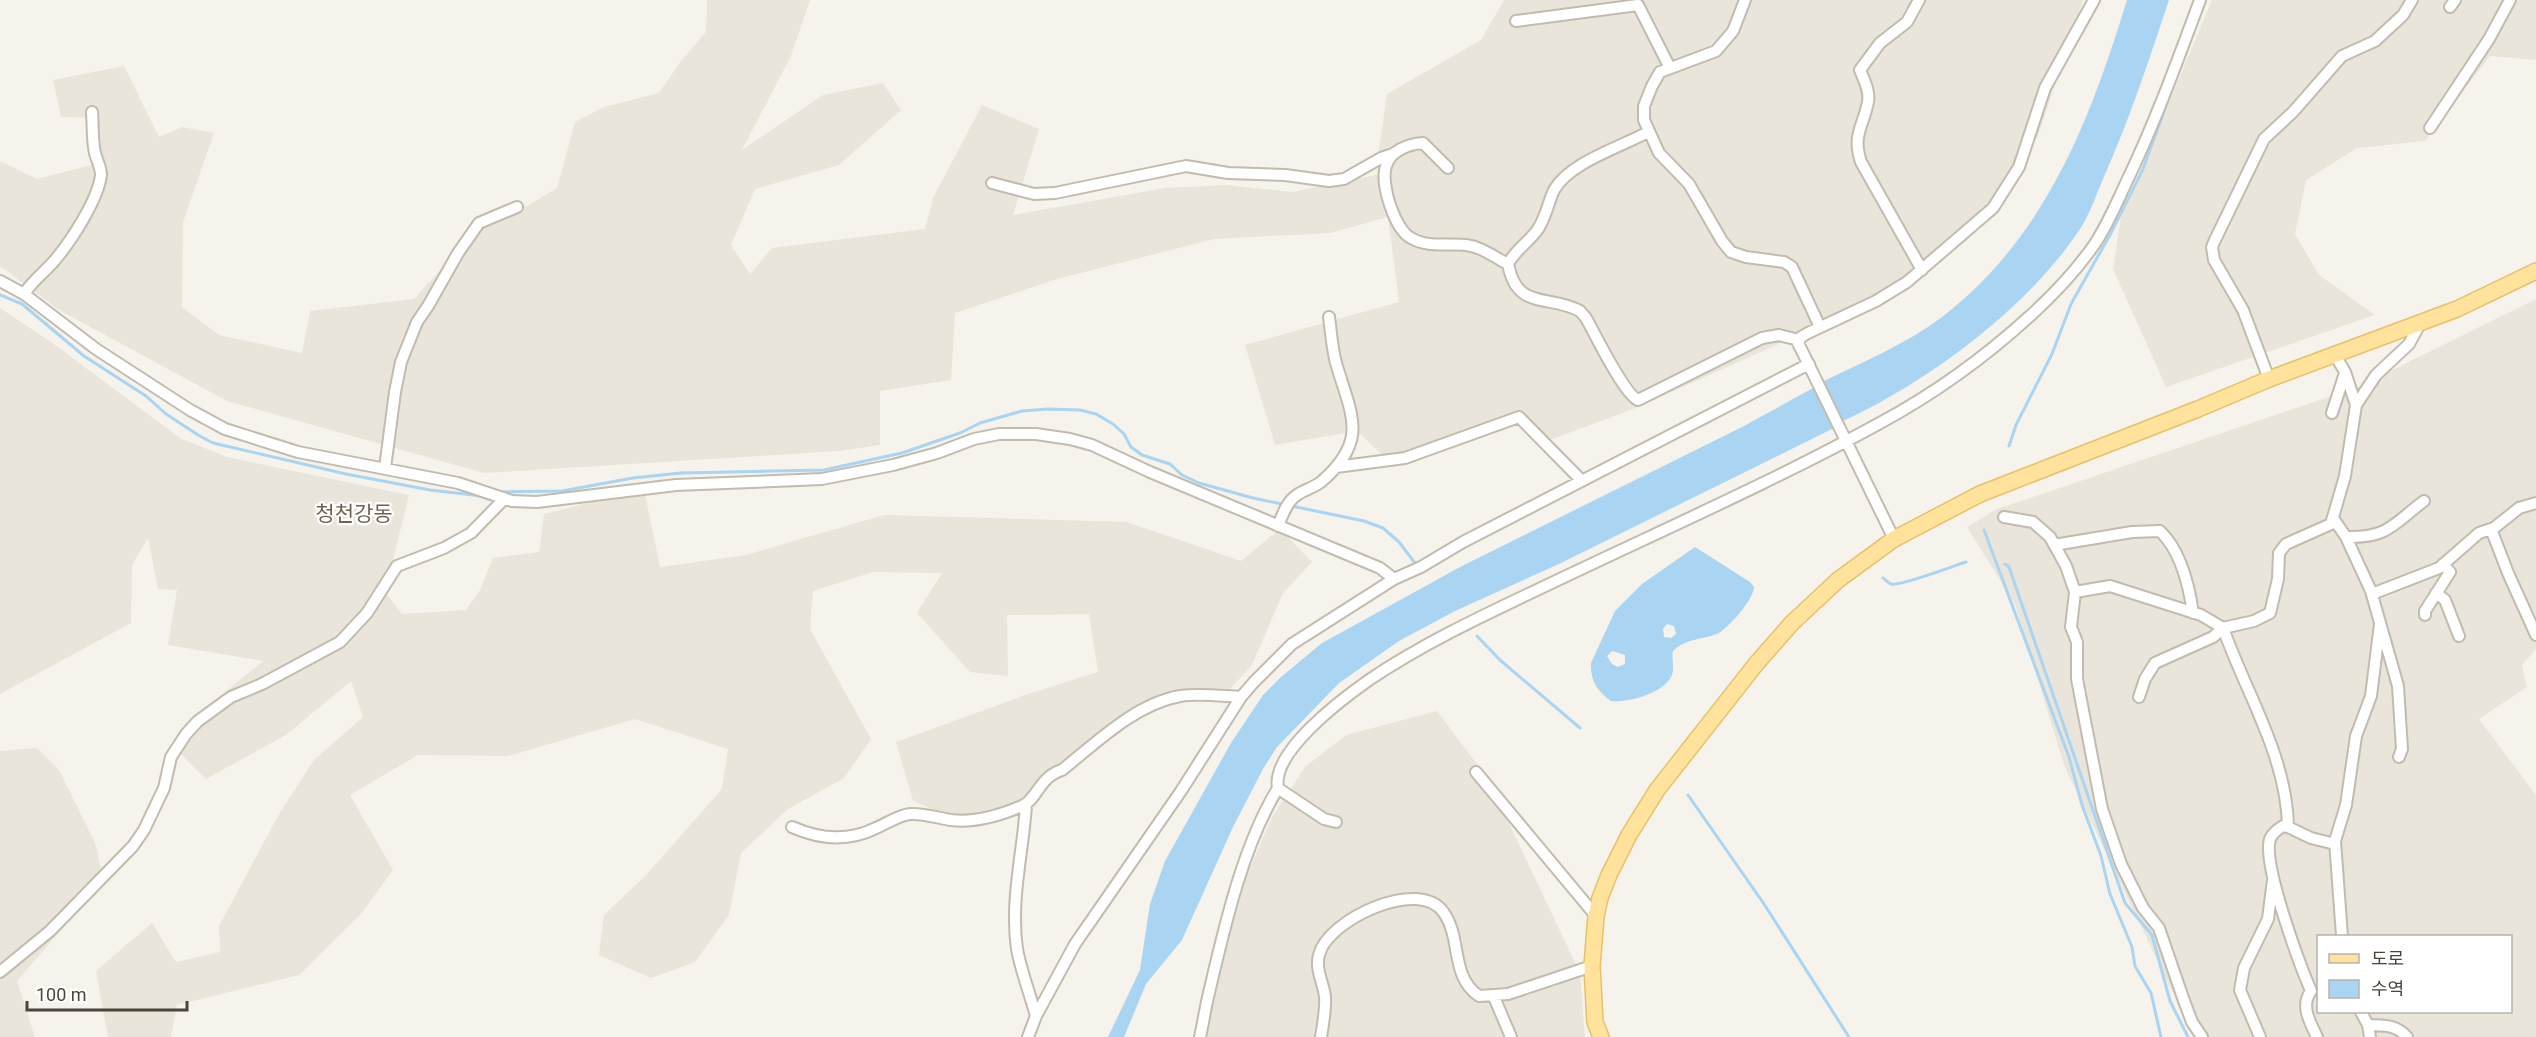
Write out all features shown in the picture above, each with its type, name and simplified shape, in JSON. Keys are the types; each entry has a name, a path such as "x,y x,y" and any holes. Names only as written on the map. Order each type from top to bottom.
{"main road":[{"path":"1601,1037 1596,1022 1592,966 1596,916 1609,875 1629,835 1657,790 1792,623 1838,580 1893,539 1980,494 2269,379 2457,309 2536,271"}],"street":[{"path":"1919,0 1907,21 1880,43 1860,70 1868,92 1868,102 1859,126 1856,147 1861,162 1922,270"},
{"path":"1893,539 1798,343 1799,340 1820,327 1893,291 1922,270 1979,221 2004,193 2024,154 2045,88 2094,0"},
{"path":"1200,1037 1218,955 1255,833 1278,788 1277,780 1285,759 1306,733 1335,706 1370,680 1450,633 1844,437 1882,422 1980,359 2031,315 2094,245 2132,171 2159,110 2200,0"},
{"path":"2269,379 2242,310 2214,260 2212,248 2214,242 2246,171 2264,139 2293,112 2342,56 2383,35 2403,15 2412,0"},
{"path":"2430,128 2489,39 2510,0"},
{"path":"1745,1 1733,31 1716,51 1660,72 1644,106 1644,120 1659,153 1689,184 1722,241 1731,252 1746,257 1785,262 1792,267 1820,327"},
{"path":"1516,21 1638,5 1670,68"},
{"path":"24,294 65,246 95,194 101,174 95,154 92,112"},
{"path":"1648,132 1569,174 1554,191 1542,224 1508,264 1514,285 1526,297 1575,309 1586,318 1622,384 1638,400 1762,338 1779,335 1799,340"},
{"path":"992,183 1034,194 1054,193 1186,166 1228,173 1329,181 1344,179 1381,158 1414,144 1423,143 1448,168"},
{"path":"1394,154 1386,166 1385,178 1391,208 1402,233 1429,245 1465,245 1478,248 1508,264"},
{"path":"385,468 401,362 417,322 429,306 458,253 478,223 517,207"},
{"path":"0,281 24,294 96,349 225,429 298,452 385,468 484,491 499,498 537,502 676,485 822,479 893,465 937,453 974,439 999,434 1036,434 1092,445 1380,568 1394,579"},
{"path":"1278,526 1282,514 1295,496 1318,484 1336,467 1351,441 1354,427 1353,413 1333,352 1329,317"},
{"path":"2139,697 2145,679 2156,663 2213,637 2223,628 2254,621 2270,613 2278,579 2279,553 2286,544 2331,524 2345,476 2356,405 2376,375 2409,344 2421,322"},
{"path":"2335,355 2345,372 2356,405"},
{"path":"1028,1037 1036,1016 1075,944 1181,791 1241,697 1292,644 1394,579 1809,364"},
{"path":"2332,413 2345,372"},
{"path":"1336,467 1405,458 1519,417 1582,481"},
{"path":"0,972 50,931 133,846 144,830 164,788 171,757 198,720 231,697 262,684 340,642 367,613 397,566 444,548 471,533 499,498"},
{"path":"2346,537 2382,534 2424,501"},
{"path":"2372,594 2439,568 2479,533 2491,529 2519,508 2536,504"},
{"path":"2004,517 2033,522 2050,537 2066,566 2074,592 2071,627 2078,642 2077,679 2102,809 2121,864 2143,908 2159,927 2182,998 2202,1037"},
{"path":"2333,518 2346,537 2372,594 2398,686 2402,749 2399,757"},
{"path":"2491,529 2536,635"},
{"path":"2054,545 2132,532 2160,531 2169,539 2176,555 2189,592 2193,613"},
{"path":"2425,615 2436,592 2450,572 2443,564"},
{"path":"2074,592 2110,586 2193,613 2223,628 2257,708 2285,791 2288,827"},
{"path":"2436,592 2445,600 2459,636"},
{"path":"2342,935 2335,844 2346,805 2356,736 2372,696 2380,624"},
{"path":"792,827 810,835 831,838 849,837 868,832 909,814 954,820 976,820 1026,805 1052,773 1062,770 1139,712 1160,701 1182,695 1241,697"},
{"path":"1476,772 1596,916"},
{"path":"1278,788 1324,819 1336,822"},
{"path":"1026,805 1018,865 1015,913 1017,950 1036,1016"},
{"path":"2317,1037 2305,1005 2311,992 2288,934 2270,857 2270,840 2277,829 2283,826 2311,838 2335,844"},
{"path":"2260,1037 2240,990 2244,968 2268,919 2274,873"},
{"path":"1321,1037 1325,996 1318,966 1319,954 1323,946 1328,938 1349,920 1401,898 1421,899 1436,904 1444,913 1450,926 1464,982 1479,996 1508,994 1592,966"},
{"path":"1494,996 1511,1037"},
{"path":"2362,1013 2368,1025 2370,1037"},
{"path":"2368,1025 2393,1026 2407,1037"}],"shaded area":[{"path":"707,0 810,0 791,56 742,150 823,95 883,83 901,110 839,165 755,189 731,245 750,274 772,248 925,229 933,198 982,105 1039,129 1013,215 1165,188 1226,185 1292,192 1381,174 1378,157 1387,94 1481,40 1504,0 2083,0 2038,136 1964,239 1835,319 1633,409 1539,444 1529,420 1392,464 1357,431 1275,445 1245,345 1399,302 1388,217 1330,233 1214,239 1057,279 955,313 951,380 880,391 880,445 839,451 484,473 227,401 59,310 0,266 0,161 37,179 103,162 94,118 61,117 53,80 124,66 159,137 182,127 214,133 183,222 182,307 219,335 302,353 310,311 414,299 488,217 529,205 557,188 575,122 604,107 659,93 681,61 706,32"},
{"path":"2212,0 2536,0 2536,60 2490,56 2425,141 2357,148 2306,180 2295,234 2319,275 2375,315 2166,387 2113,269 2121,216"},
{"path":"2536,299 2536,649 2522,665 2527,687 2479,719 2536,795 2536,1037 2194,1037 2064,765 2015,604 1967,527 1997,509 2358,387"},
{"path":"0,308 51,342 180,438 227,457 409,495 385,592 402,614 466,610 480,590 493,558 539,552 544,514 644,489 660,567 746,555 884,515 1127,522 1241,561 1280,529 1312,562 1283,593 1252,665 1220,700 1143,702 1084,750 1026,803 973,826 913,801 896,742 1028,694 1098,672 1089,614 1007,615 1008,676 970,672 917,613 942,573 873,572 813,591 810,629 871,739 844,778 788,809 741,853 729,915 695,962 651,978 599,955 604,915 647,874 722,789 728,749 635,719 508,756 418,755 350,795 393,870 361,914 299,975 177,1005 171,1037 108,1037 96,971 152,923 176,962 220,952 219,926 279,814 314,760 363,717 351,681 286,735 206,779 176,749 202,711 263,661 168,645 177,590 158,589 148,538 132,565 131,623 0,694"},
{"path":"1437,711 1488,779 1580,973 1585,1037 1196,1037 1220,970 1239,893 1272,817 1305,767 1346,735"},
{"path":"37,748 59,770 96,845 103,881 17,981 35,1037 0,1037 0,751"}],"water":[{"path":"2127,0 2169,0 2121,135 2090,211 2080,229 2033,287 1974,340 1909,386 1843,421 1822,382 1899,344 1942,317 1978,285 2010,251 2036,213 2060,174 2080,132 2113,45"},
{"path":"1813,388 1834,428 1559,564 1455,611 1399,641 1339,683 1277,747 1233,827 1182,940 1146,984 1124,1037 1108,1037 1140,970 1150,904 1165,861 1231,743 1263,695 1281,677 1322,643 1462,566 1744,426"},
{"path":"1695,547 1750,582 1754,587 1745,606 1722,631 1689,641 1673,651 1672,675 1662,687 1645,696 1611,701 1595,685 1591,663 1615,611 1642,584","holes":["1667,624 1674,626 1676,634 1671,638 1664,637 1663,629","1612,651 1625,655 1625,664 1618,667 1612,664 1607,656"]}],"waterway":[{"path":"2009,446 2016,425 2052,354 2071,304 2111,233 2143,169 2168,100"},
{"path":"0,295 22,304 84,356 146,396 166,414 213,443 346,474 430,490 482,496"},
{"path":"497,492 562,491 633,478 681,473 824,470 902,453 960,433 980,423 1022,411 1080,410 1096,414 1113,424 1124,434 1131,447 1142,455 1170,464 1182,475 1199,483 1253,498 1364,521 1383,528 1399,542 1415,563"},
{"path":"1984,530 2069,757 2082,805 2101,856 2110,894 2132,947 2135,966 2151,993 2161,1037"},
{"path":"1883,578 1890,584 1896,584 1966,562"},
{"path":"2005,564 2009,567 2125,903 2152,935 2170,1001 2188,1037"},
{"path":"1477,636 1500,660 1580,728"},
{"path":"1688,795 1764,904 1849,1037"}],"district":[{"name":"청천강동","path":"354,514"}]}
